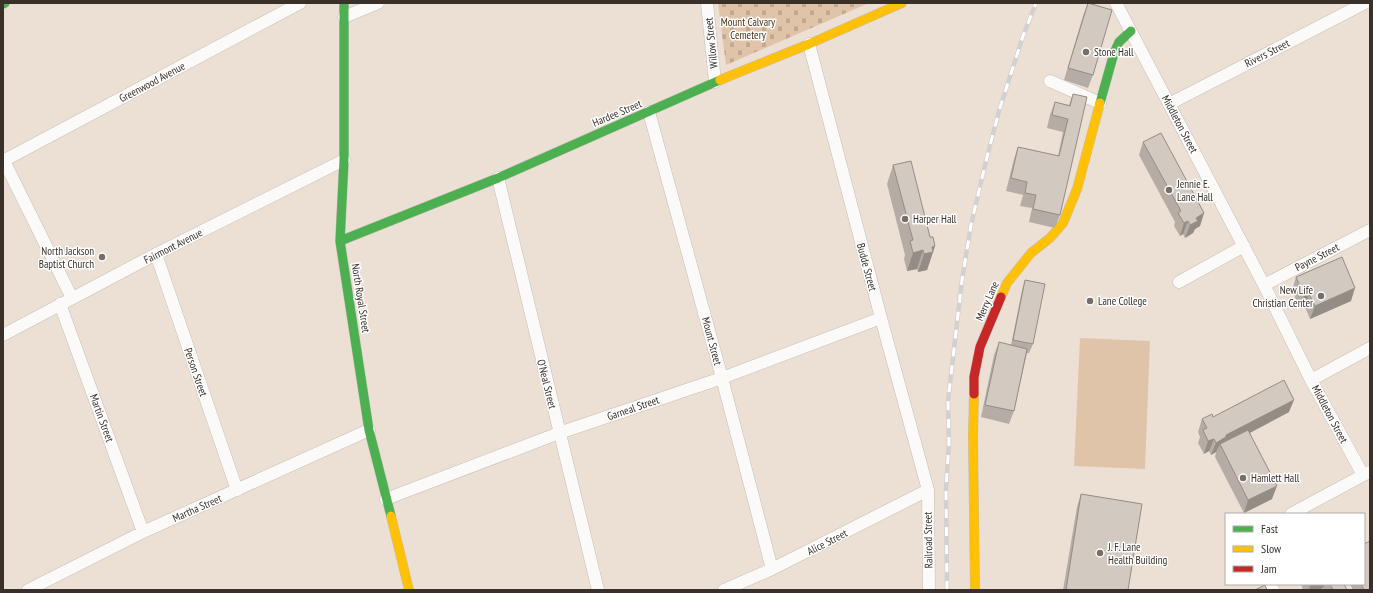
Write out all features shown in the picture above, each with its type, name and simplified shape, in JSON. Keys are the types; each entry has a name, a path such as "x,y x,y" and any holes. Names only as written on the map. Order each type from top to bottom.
{"street":[{"name":"Greenwood Avenue","path":"3,161 300,3"},
{"name":"North Royal Street","path":"344,3 344,160 340,241 369,430 409,590"},
{"path":"344,17 378,3"},
{"name":"Willow Street","path":"707,3 715,82"},
{"name":"Hardee Street","path":"340,241 498,178 715,82 809,44 902,3"},
{"name":"Middleton Street","path":"1116,3 1264,284 1311,380 1366,474"},
{"name":"Rivers Street","path":"1169,104 1365,3"},
{"name":"Merry Lane","path":"975,590 972,436 974,377 980,347 1007,283 1031,253 1050,238 1063,223 1077,188 1114,53 1119,42 1131,31"},
{"name":"Budde Street","path":"809,44 880,318 928,490"},
{"path":"1050,81 1100,103"},
{"name":"Mount Street","path":"649,112 722,378 772,569"},
{"name":"Fairmont Avenue","path":"3,335 156,254 344,160"},
{"path":"3,161 72,298"},
{"name":"O'Neal Street","path":"498,178 598,590"},
{"name":"Payne Street","path":"1264,284 1370,230"},
{"path":"1179,282 1244,246"},
{"name":"Person Street","path":"156,254 237,490"},
{"name":"Martin Street","path":"60,304 143,532"},
{"name":"Garneal Street","path":"386,499 559,433 722,378 880,318"},
{"path":"1311,380 1370,348"},
{"name":"Martha Street","path":"28,590 143,532 369,430"},
{"path":"1293,513 1366,474"},
{"name":"Alice Street","path":"724,590 772,569 928,490"},
{"name":"Railroad Street","path":"928,490 929,590"}],"green space":[{"name":"Mount Calvary Cemetery","path":"718,3 869,3 726,65"},
{"path":"1080,338 1150,341 1145,469 1074,466"}],"building":[{"name":"Stone Hall","path":"1088,3 1112,10 1093,75 1068,68"},
{"path":"1073,94 1087,97 1060,215 1033,209 1036,195 1025,193 1027,182 1011,178 1018,147 1059,156 1068,119 1052,115 1055,102 1070,106"},
{"path":"1161,133 1204,213 1196,218 1198,221 1190,225 1188,221 1184,223 1178,213 1181,211 1143,142"},
{"path":"911,161 930,237 933,237 935,246 932,247 933,252 924,254 923,250 913,253 910,241 913,240 893,165"},
{"path":"1342,257 1355,288 1315,306 1309,294 1304,296 1296,277"},
{"path":"1025,280 1045,284 1033,344 1013,340"},
{"path":"999,342 1027,349 1014,411 985,405"},
{"path":"1284,380 1294,400 1226,435 1226,437 1216,443 1214,439 1208,441 1203,430 1207,428 1202,419 1212,414 1213,417"},
{"path":"1248,430 1277,486 1248,500 1220,444"},
{"name":"J. F. Lane Health Building","path":"1081,494 1142,504 1128,590 1066,590"},
{"path":"1370,541 1370,590 1364,590 1362,585 1365,585 1365,544"},
{"path":"1265,585 1267,590 1255,590"},
{"path":"1330,585 1344,585 1347,590 1333,590"}],"railway":[{"path":"947,590 946,489 949,442 948,401 962,280 971,225 999,111 1023,36 1036,3"}],"traffic: fast":[{"path":"344,3 344,160 340,241 369,430 391,516"},
{"path":"1100,103 1114,53 1119,42 1131,31"},
{"path":"340,241 498,178 720,80"}],"traffic: slow":[{"path":"720,80 809,44 902,3"},
{"path":"1001,297 1007,283 1031,253 1050,238 1063,223 1077,189 1100,103"},
{"path":"974,394 973,436 975,590"},
{"path":"391,516 409,590"}],"traffic: jam":[{"path":"974,394 974,377 980,347 1001,297"}],"place":[{"name":"Stone Hall","path":"1086,52"},
{"name":"Jennie E. Lane Hall","path":"1169,190"},
{"name":"Harper Hall","path":"905,219"},
{"name":"North Jackson Baptist Church","path":"102,257"},
{"name":"New Life Christian Center","path":"1321,296"},
{"name":"Lane College","path":"1090,301"},
{"name":"Hamlett Hall","path":"1243,478"},
{"name":"J. F. Lane Health Building","path":"1100,553"}]}
